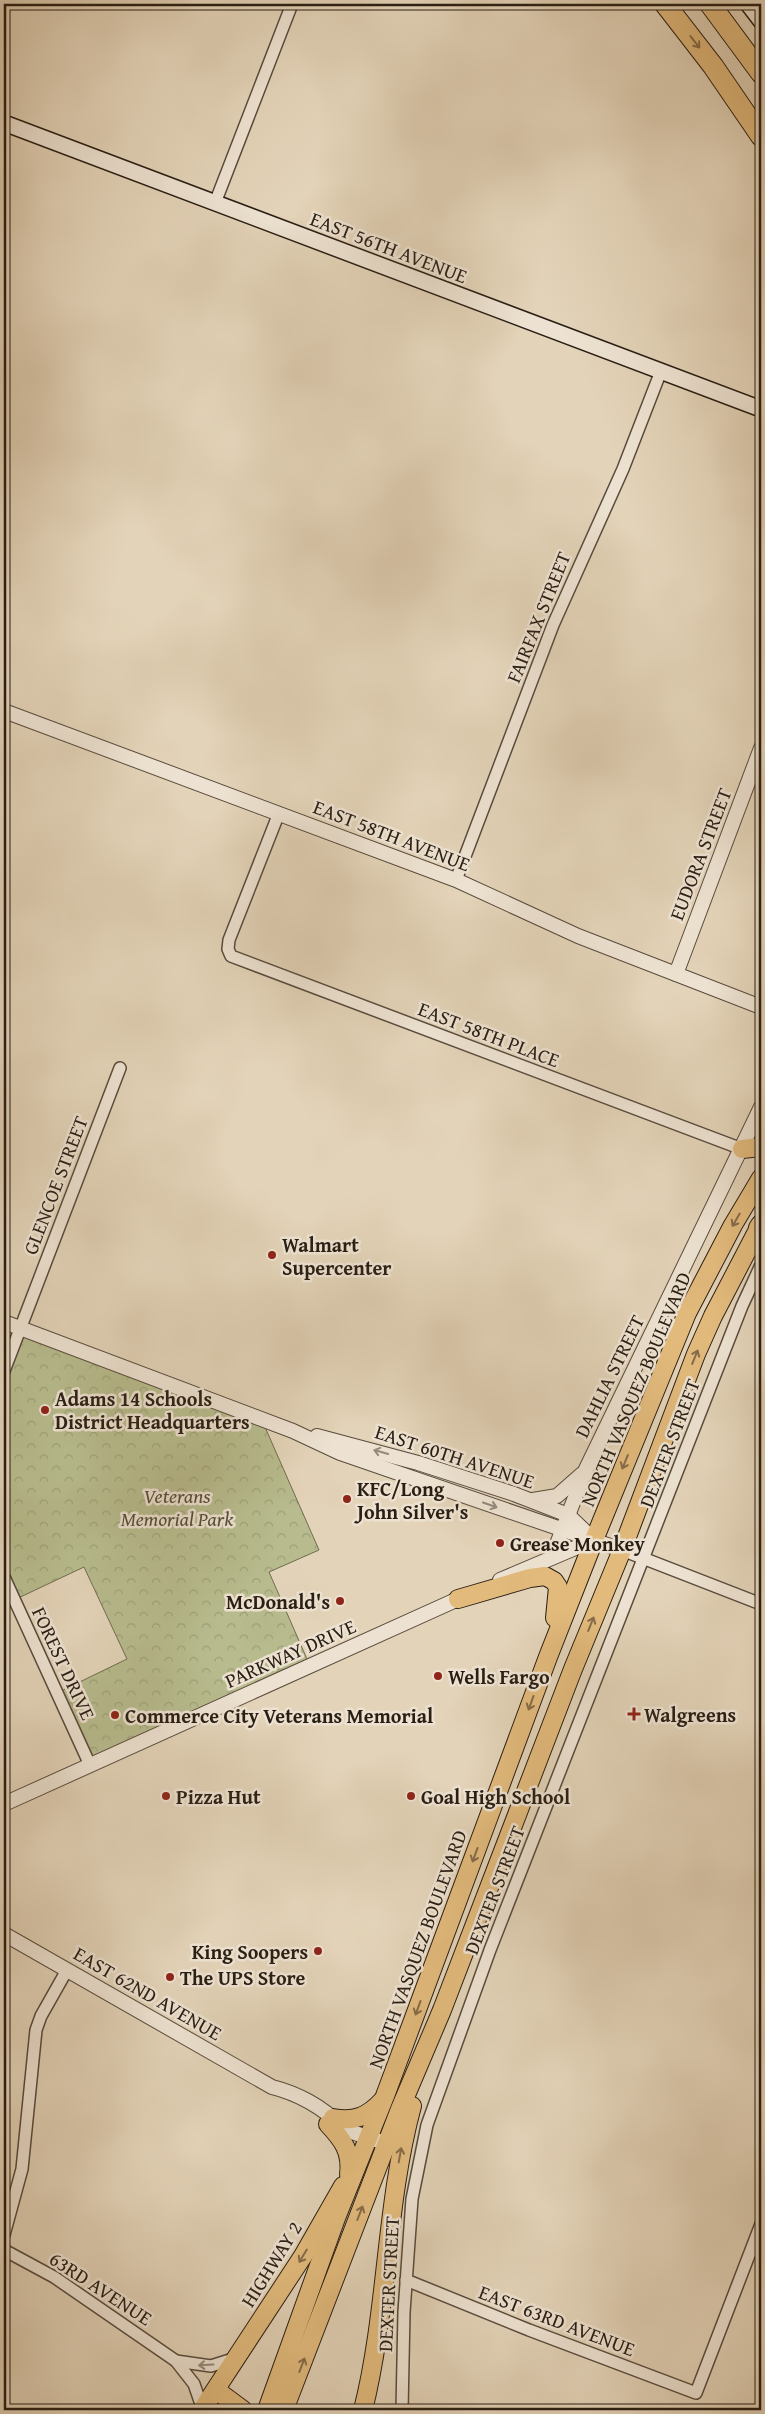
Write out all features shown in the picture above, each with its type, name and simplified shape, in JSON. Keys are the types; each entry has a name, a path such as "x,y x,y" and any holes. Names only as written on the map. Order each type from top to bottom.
{"highway":[{"path":"665,4 713,66 761,136"},
{"path":"710,4 761,73"}],"main road":[{"path":"748,4 761,21"},
{"name":"EAST 56TH AVENUE","path":"4,123 761,409"},
{"path":"742,1149 761,1148"},
{"name":"NORTH VASQUEZ BOULEVARD","path":"268,2410 336,2218 374,2139 385,2096 548,1657 594,1540 683,1321 732,1225 761,1178"},
{"name":"NORTH VASQUEZ BOULEVARD","path":"284,2410 400,2109 442,2010 566,1686 622,1550 699,1347 712,1316 760,1226"},
{"path":"458,1599 530,1578 541,1576 550,1578 557,1584 559,1592 548,1657"},
{"path":"363,2410 378,2333 392,2200 402,2148 416,2089 442,2010"},
{"path":"349,2175 351,2162 334,2123 353,2120 369,2114 385,2096"},
{"name":"HIGHWAY 2","path":"208,2410 216,2390 303,2256 349,2175 374,2139"},
{"path":"216,2390 243,2410"},
{"path":"208,2410 231,2407 243,2410"}],"street":[{"path":"215,204 292,4"},
{"name":"FAIRFAX STREET","path":"456,880 553,625 624,469 661,371"},
{"name":"EAST 58TH AVENUE","path":"4,711 456,880 578,936 761,1007"},
{"name":"EUDORA STREET","path":"676,974 761,748"},
{"name":"EAST 58TH PLACE","path":"279,813 229,940 228,949 231,956 237,960 742,1149"},
{"name":"GLENCOE STREET","path":"4,1371 120,1068"},
{"name":"DAHLIA STREET","path":"552,1557 586,1469 761,1108"},
{"name":"DEXTER STREET","path":"402,2410 406,2280 416,2173 427,2125 490,1950 742,1306 761,1265"},
{"name":"EAST 60TH AVENUE","path":"4,1322 293,1431 340,1453 622,1550 761,1604"},
{"name":"EAST 60TH AVENUE","path":"293,1431 344,1442 418,1463 529,1500 568,1515 594,1540"},
{"path":"529,1500 547,1499 557,1496 586,1469"},
{"name":"PARKWAY DRIVE","path":"4,1804 458,1599 594,1540"},
{"name":"FOREST DRIVE","path":"4,1577 90,1765"},
{"name":"EAST 62ND AVENUE","path":"4,1934 272,2087 289,2092 334,2123 374,2139"},
{"path":"4,2235 22,2169 36,2030 40,2016 67,1970"},
{"name":"EAST 63RD AVENUE","path":"406,2280 529,2330 696,2393 761,2224"},
{"name":"63RD AVENUE","path":"4,2250 54,2277 176,2361 194,2384 208,2410"},
{"name":"63RD AVENUE","path":"176,2361 211,2366 236,2358"}],"green space":[{"name":"Veterans Memorial Park","path":"20,1328 261,1418 319,1550 269,1572 310,1666 90,1765 57,1693 127,1659 84,1567 14,1600 4,1577 4,1371"}],"place":[{"name":"Walmart Supercenter","path":"272,1255"},
{"name":"Adams 14 Schools District Headquarters","path":"45,1410"},
{"name":"KFC/Long John Silver's","path":"347,1499"},
{"name":"Grease Monkey","path":"500,1543"},
{"name":"McDonald's","path":"340,1601"},
{"name":"Wells Fargo","path":"438,1676"},
{"name":"Walgreens","path":"634,1714"},
{"name":"Commerce City Veterans Memorial","path":"115,1715"},
{"name":"Pizza Hut","path":"166,1796"},
{"name":"Goal High School","path":"411,1796"},
{"name":"King Soopers","path":"318,1951"},
{"name":"The UPS Store","path":"170,1977"}]}
